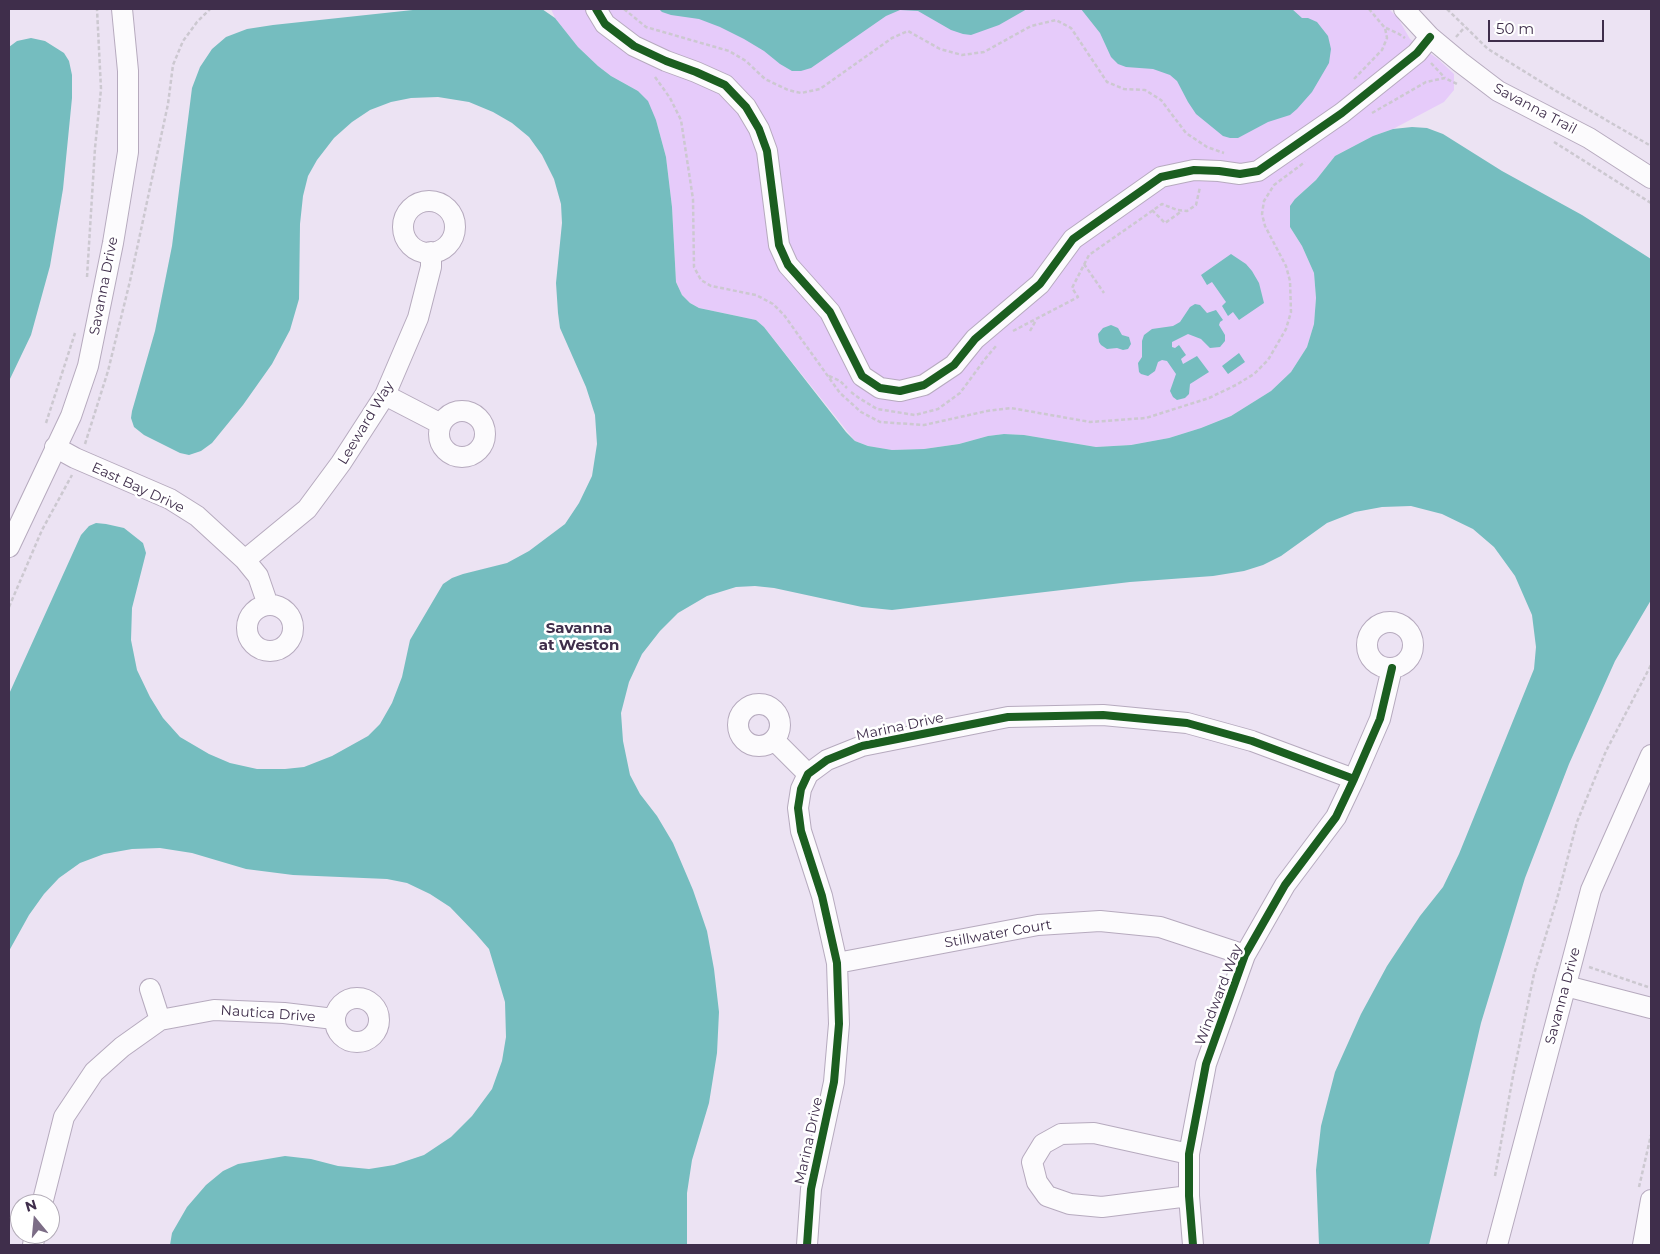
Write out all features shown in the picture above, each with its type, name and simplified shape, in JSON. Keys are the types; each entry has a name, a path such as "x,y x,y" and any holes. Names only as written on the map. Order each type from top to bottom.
{"street":[{"name":"Savanna Drive","path":"9,547 71,416 88,366 113,243 128,152 128,71 122,9"},
{"path":"596,9 605,24 634,46 666,62 696,72 725,85 746,108 759,129 767,152 780,245 788,265 830,312 862,376 880,388 900,391 924,385 954,365 975,339 1040,284 1073,239 1161,177 1194,170 1240,174 1258,171 1342,113 1417,54 1430,37"},
{"name":"Savanna Trail","path":"1404,9 1430,37 1498,91 1589,138 1651,178"},
{"name":"Leeward Way","path":"245,560 307,509 341,463 385,395 418,318 430,267 431,252"},
{"path":"385,395 441,424"},
{"name":"East Bay Drive","path":"56,447 74,458 170,499 197,516 245,560 258,576 268,605"},
{"name":"Windward Way","path":"1193,1245 1188,1196 1189,1154 1206,1064 1245,956 1285,885 1336,817 1354,779 1380,719 1392,668"},
{"name":"Marina Drive","path":"807,1245 811,1188 834,1082 839,1024 837,964 822,896 801,831 798,808 802,789 808,774 827,760 862,746 1008,717 1103,715 1187,723 1252,741 1354,779"},
{"path":"774,740 808,774"},
{"name":"Savanna Drive","path":"1497,1245 1591,890 1651,755"},
{"name":"Stillwater Court","path":"837,964 1038,925 1100,921 1160,927 1245,956"},
{"path":"1566,986 1651,1008"},
{"path":"150,990 160,1020"},
{"name":"Nautica Drive","path":"45,1194 64,1117 94,1072 122,1047 160,1020 214,1010 284,1012 334,1019"},
{"path":"1188,1196 1102,1207 1070,1204 1047,1196 1037,1182 1032,1162 1043,1144 1061,1134 1094,1133 1189,1154"},
{"path":"1643,1245 1651,1200"}],"path":[{"path":"86,278 101,89 97,9"},
{"path":"624,9 646,27 729,51 746,61 765,79 788,90 801,93 820,89 892,38 908,31 940,49 962,55 984,52 1030,26 1056,20 1071,28 1107,82 1124,89 1145,90 1161,100 1186,134 1207,147 1227,154"},
{"path":"1351,81 1382,50 1387,38 1385,28 1369,9"},
{"path":"1447,9 1488,49 1651,146"},
{"path":"648,73 656,78 670,98 681,120 693,199 694,268 701,280 711,286 756,295 773,304 784,315 840,393 861,412 880,422 924,425 987,411 1011,408 1090,422 1146,418 1171,412 1209,398 1254,374 1268,360 1286,328 1291,312 1290,281 1286,266 1265,226 1262,214 1264,201 1274,185 1305,162"},
{"path":"1368,116 1426,82 1445,78 1462,86"},
{"path":"1548,138 1651,203"},
{"path":"1152,210 1165,223 1183,211"},
{"path":"1084,264 1104,294"},
{"path":"1030,331 1037,319"},
{"path":"44,430 76,330"},
{"path":"1494,1182 1512,1076 1534,974 1557,899 1577,822 1606,751 1651,665"},
{"path":"1582,964 1651,988"}],"shaded area":[{"path":"422,9 542,9 555,18 578,47 598,66 611,76 638,91 648,101 656,120 666,157 672,207 676,282 682,295 699,308 756,320 764,327 846,432 855,441 868,446 892,450 924,449 959,444 988,436 1004,434 1024,435 1096,447 1131,445 1169,438 1231,416 1271,391 1291,372 1307,347 1314,324 1316,298 1314,273 1302,246 1290,227 1290,206 1316,180 1335,156 1373,136 1393,129 1427,128 1443,134 1502,171 1582,215 1651,259 1651,600 1615,661 1569,764 1525,878 1481,1023 1429,1245 1319,1245 1316,1170 1321,1126 1335,1072 1361,1014 1387,966 1420,916 1443,887 1459,854 1534,669 1536,647 1532,615 1515,576 1494,547 1473,529 1442,514 1411,506 1382,507 1355,512 1327,523 1281,556 1263,565 1244,571 1213,576 1130,582 892,610 862,607 774,588 736,587 707,596 678,613 660,631 642,654 629,682 621,713 623,741 630,775 640,794 657,816 673,843 693,890 707,931 714,969 719,1012 717,1053 709,1103 692,1160 687,1193 687,1245 170,1245 172,1233 187,1207 206,1185 223,1171 238,1164 285,1156 311,1159 338,1166 369,1169 394,1165 424,1155 451,1137 472,1116 492,1089 502,1061 506,1037 505,1002 489,949 450,907 430,894 407,883 387,879 293,875 246,869 192,853 160,848 132,849 104,854 80,863 59,878 44,894 29,915 9,951 9,694 81,535 89,526 96,523 124,528 143,543 146,553 132,608 131,640 137,670 163,718 180,737 209,754 230,763 257,769 285,769 304,767 332,756 368,736 380,724 392,703 402,677 410,640 443,584 463,574 507,563 529,551 565,524 579,503 592,476 597,444 595,415 586,387 560,328 558,313 556,283 562,223 561,204 554,179 542,155 529,137 512,123 493,112 469,102 438,97 411,98 391,102 370,110 352,122 334,138 317,160 308,176 303,196 300,224 299,299 290,330 272,364 243,405 212,443 201,451 189,455 180,453 144,435 134,427 131,418 132,411 155,331 172,246 192,88 200,67 212,49 226,37 247,29"},
{"path":"551,9 1389,9 1398,18 1410,39 1438,59 1454,74 1454,90 1444,102 1393,129 1373,136 1335,156 1316,180 1295,199 1290,227 1302,246 1314,273 1316,298 1314,324 1307,347 1291,372 1271,391 1231,416 1201,428 1169,438 1131,445 1096,447 1024,435 1004,434 988,436 959,444 924,449 892,450 868,446 855,441 764,327 756,320 699,308 682,295 676,282 672,207 666,157 656,120 638,91 611,76 598,66 578,47 555,18"},
{"path":"659,9 1027,9 999,25 971,35 951,30 918,11 900,10 886,16 811,68 792,71 764,51 720,27 699,19 671,15"},
{"path":"1081,9 1292,9 1302,18 1308,18 1317,22 1328,36 1331,49 1329,63 1312,92 1290,115 1268,122 1238,138 1230,138 1223,136 1196,114 1177,81 1170,75 1153,69 1126,67 1118,64 1111,57 1100,33"},
{"path":"31,38 45,41 64,53 69,61 72,75 72,98 63,189 50,266 31,335 9,381 9,47 17,41"},
{"path":"1231,254 1246,264 1252,271 1259,283 1264,303 1239,320 1233,312 1228,316 1222,306 1226,302 1212,282 1207,285 1201,275"},
{"path":"1195,304 1200,305 1207,313 1216,310 1223,320 1219,325 1225,335 1225,341 1220,347 1210,348 1201,339 1188,334 1172,342 1172,347 1175,348 1179,345 1186,355 1181,359 1183,364 1197,356 1209,372 1190,384 1189,394 1185,398 1177,400 1170,391 1176,374 1167,361 1162,360 1158,362 1155,371 1148,376 1139,372 1138,363 1142,357 1142,341 1144,335 1152,329 1173,326 1180,322 1190,307"},
{"path":"1111,325 1118,328 1122,335 1129,337 1131,344 1128,349 1107,349 1101,345 1098,334 1103,328"},
{"path":"1239,353 1245,362 1228,374 1222,366"}],"cycle path":[{"path":"596,9 605,24 634,46 725,85 746,107 759,129 767,151 779,245 788,265 830,312 862,376 880,388 900,391 924,385 954,365 975,339 1040,284 1073,239 1161,177 1194,170 1240,174 1258,171 1342,113 1417,53 1430,37"},
{"path":"1193,1245 1189,1196 1189,1154 1206,1064 1245,955 1285,885 1336,817 1354,779 1380,719 1392,668"},
{"path":"807,1245 811,1189 834,1082 839,1024 837,963 822,896 801,831 798,808 801,789 808,774 827,760 862,746 1008,717 1103,715 1187,723 1252,741 1354,779"}],"district":[{"name":"Savanna at Weston","path":"579,638"}]}
